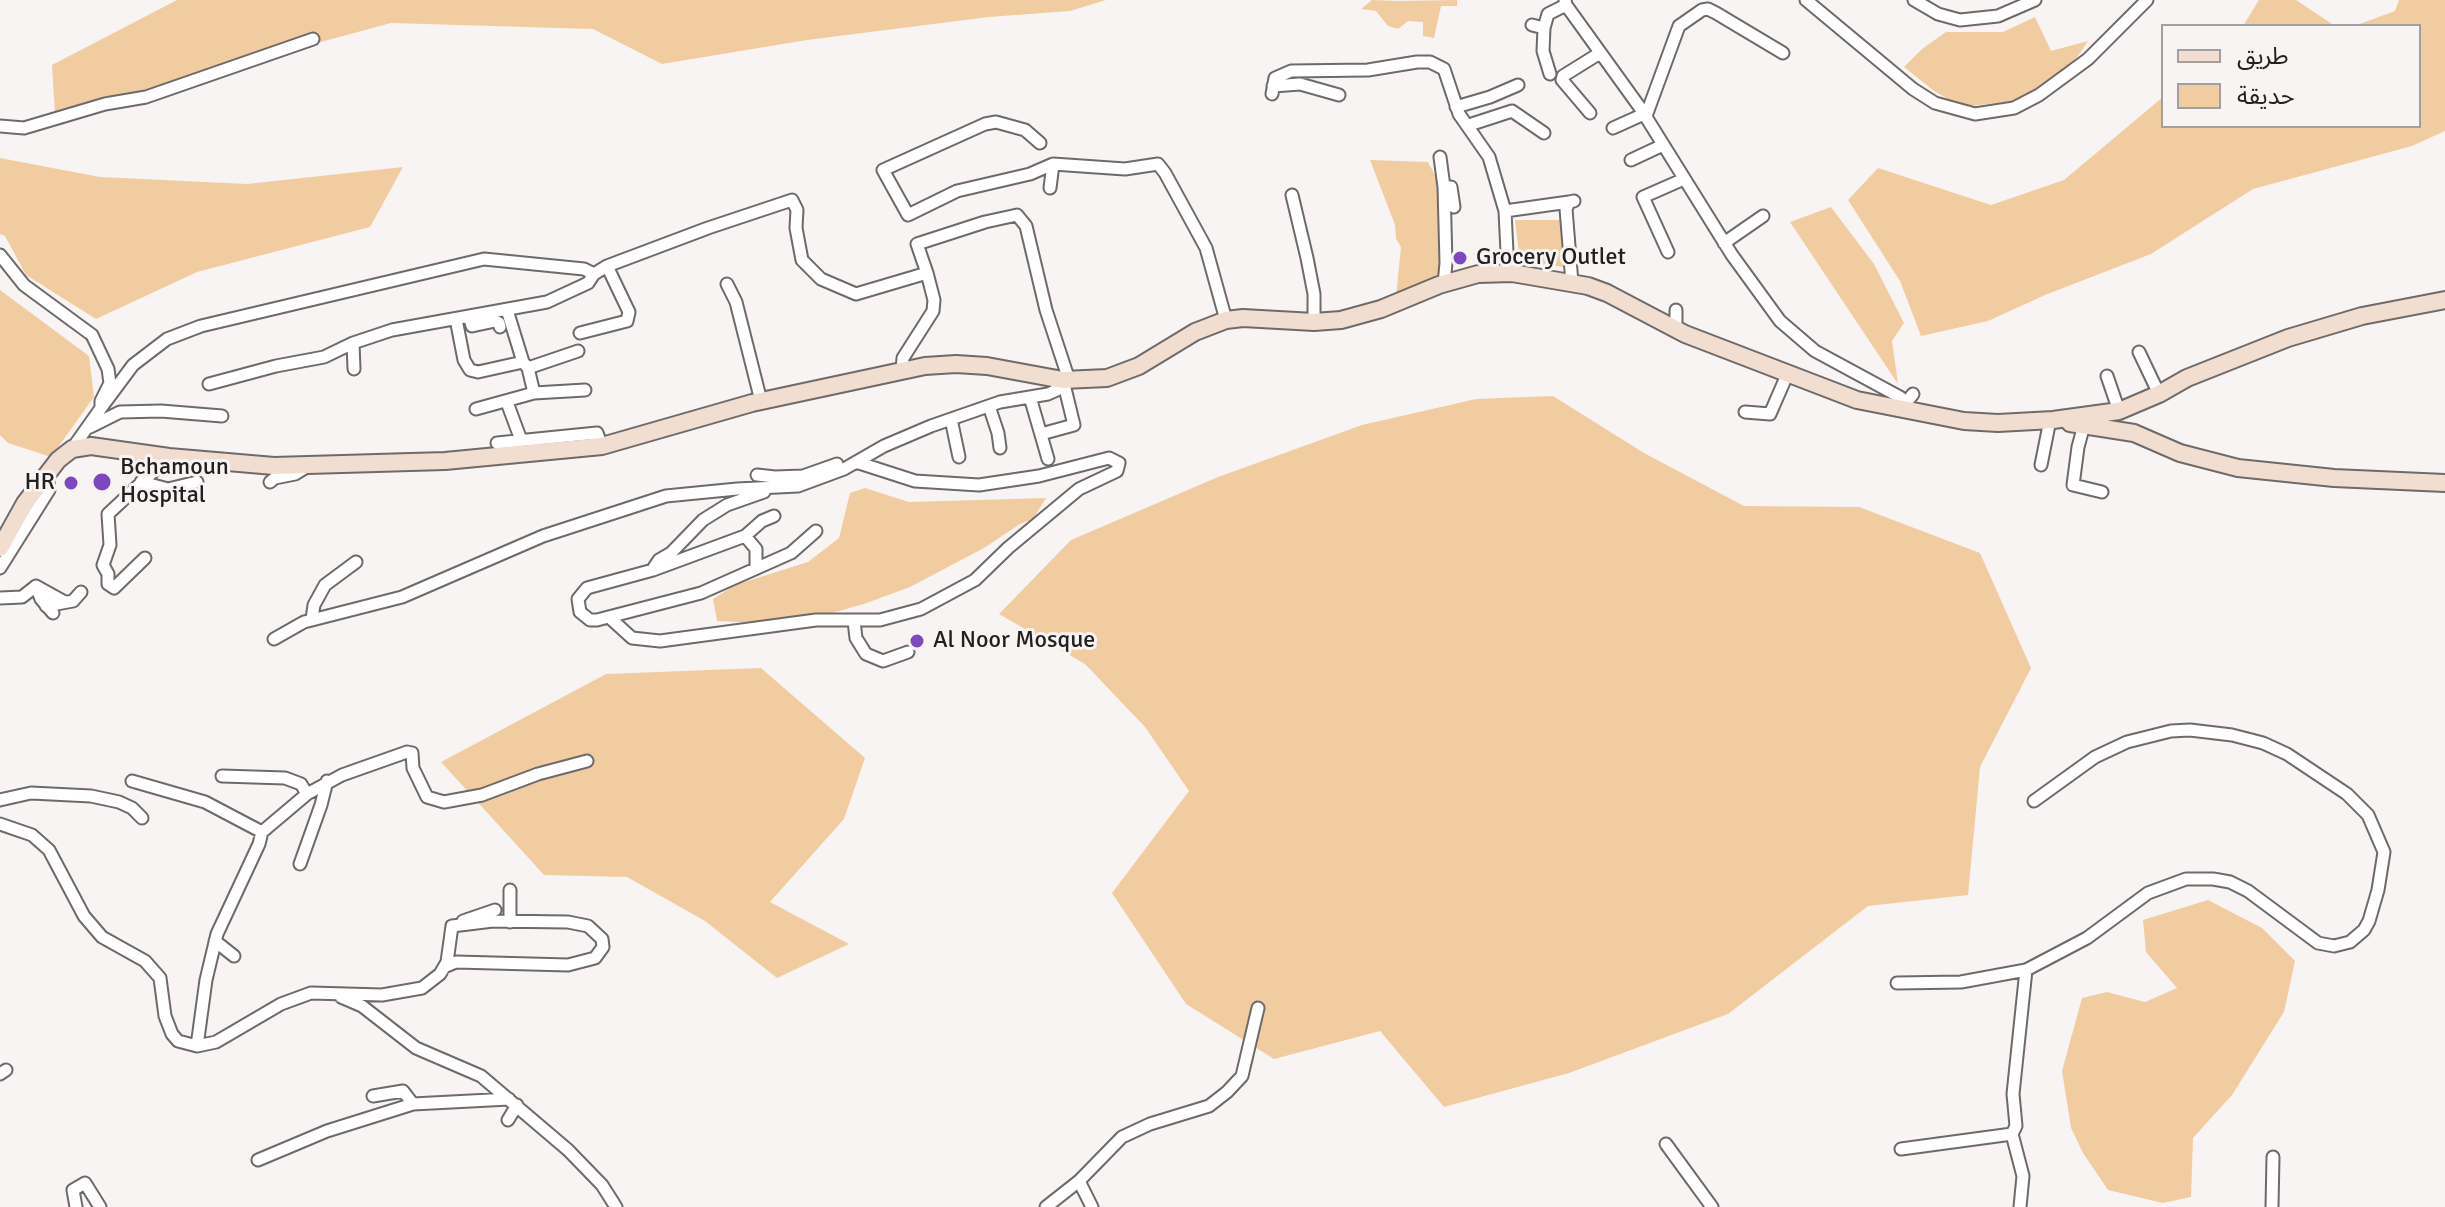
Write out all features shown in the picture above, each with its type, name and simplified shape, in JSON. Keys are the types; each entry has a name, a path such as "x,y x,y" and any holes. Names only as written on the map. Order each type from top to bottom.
{"main road":[{"path":"0,548 25,503 47,472 72,449 106,447 169,457 274,466 458,460 602,446 761,401 902,370 956,364 1000,368 1063,380 1107,378 1156,363 1195,332 1226,320 1252,318 1314,322 1352,318 1478,274 1508,273 1572,283 1607,293 1676,329 1857,400 1910,403 1964,421 1998,423 2051,420 2123,409 2187,378 2288,338 2362,316 2445,300"},
{"path":"2123,409 2134,433"},
{"path":"2051,420 2134,433 2180,453 2238,468 2320,477 2445,483"}],"street":[{"path":"1806,0 1913,89 1935,103 1975,114 2014,108 2039,95 2088,59 2147,0"},
{"path":"1914,0 1938,14 1960,20 1998,16 2035,0"},
{"path":"1550,74 1538,27 1548,14 1565,2 1645,115 1724,243 1770,308 1795,334 1830,360 1910,403"},
{"path":"1613,128 1645,115 1679,26 1702,10 1716,13 1783,53"},
{"path":"0,126 24,128 105,104 146,97 313,39"},
{"path":"1590,113 1562,80 1563,76 1600,53"},
{"path":"1339,95 1300,84 1272,90 1275,78 1291,71 1368,70 1430,62 1444,69 1456,107 1489,157 1505,211 1508,273"},
{"path":"1456,107 1518,85"},
{"path":"1469,125 1512,111 1544,133"},
{"path":"1040,143 1025,130 996,122 985,124 883,170 908,215 957,191 1030,174 1053,164 1125,169 1158,164 1206,248 1226,320"},
{"path":"1631,160 1663,145"},
{"path":"1440,157 1444,187 1444,284"},
{"path":"1050,188 1053,164"},
{"path":"1643,187 1682,176"},
{"path":"1668,252 1643,197 1682,176"},
{"path":"1444,187 1451,187 1454,207"},
{"path":"1292,195 1314,294 1314,322"},
{"path":"209,384 324,357 392,330 507,310 561,297 588,283 594,274 607,266 792,200 797,210 796,228 802,260 821,279 856,294 927,273"},
{"path":"1505,211 1571,202 1566,209 1572,283"},
{"path":"902,370 903,358 933,311 934,300 917,244 1017,215 1026,226 1074,425 1041,434"},
{"path":"1724,243 1763,216"},
{"path":"0,255 24,285 92,335 110,375 101,408"},
{"path":"72,449 133,365 167,339 201,326 484,259 584,269 594,274"},
{"path":"580,333 627,321 629,312 607,266"},
{"path":"727,284 736,302 761,401"},
{"path":"507,310 534,393"},
{"path":"1676,310 1676,329"},
{"path":"469,316 472,326 495,321 500,327"},
{"path":"456,319 464,360 470,370 478,372 526,365 578,351"},
{"path":"353,343 354,369"},
{"path":"2139,352 2159,394"},
{"path":"1745,412 1770,414 1787,375"},
{"path":"2107,376 2123,409"},
{"path":"274,639 312,619 402,597 543,536 666,496 798,486 844,469 899,439 951,419 989,406 1057,390 1063,380"},
{"path":"476,409 534,393 585,390"},
{"path":"1030,397 1048,459"},
{"path":"508,405 521,440"},
{"path":"989,406 1000,448"},
{"path":"90,427 120,412 161,411 222,416"},
{"path":"951,419 959,457"},
{"path":"2041,465 2051,420"},
{"path":"2084,425 2073,485 2102,492"},
{"path":"497,443 597,433 602,446"},
{"path":"145,558 114,588 108,584 108,574 103,565 110,545 108,514 169,457"},
{"path":"610,618 632,638 660,641 816,620 880,620 921,609 975,580 1079,489 1117,471 1119,463 1109,458 1039,476 979,485 915,481 858,461 846,461 803,476 757,475"},
{"path":"270,482 295,474 308,465"},
{"path":"0,568 49,490 47,472"},
{"path":"141,482 144,487 153,485 168,489 197,482"},
{"path":"653,570 659,560 671,553 703,520 727,505 772,489"},
{"path":"774,516 755,526 745,536 653,570 587,588 581,592 578,606 584,617 590,620 610,618 701,593 791,553 816,531"},
{"path":"745,536 756,549 756,568"},
{"path":"312,619 314,605 325,585 356,562"},
{"path":"0,598 22,597 36,586"},
{"path":"36,586 63,601 73,601 81,592"},
{"path":"36,586 50,610 63,601"},
{"path":"854,621 856,638 866,654 883,661 908,652"},
{"path":"1897,983 1961,982 2026,970 2087,938 2148,893 2186,879 2230,882 2248,891 2318,943 2334,946 2350,942 2369,921 2384,852 2368,815 2347,794 2287,754 2263,743 2232,735 2190,730 2171,731 2127,742 2095,757 2034,801"},
{"path":"197,1046 215,941 262,832 307,794 327,781 407,752 412,753 413,768 427,797 444,802 482,795 538,774 587,761"},
{"path":"222,776 285,778 301,784 307,794"},
{"path":"132,781 205,802 262,832"},
{"path":"300,864 327,781"},
{"path":"0,800 31,793 91,796 119,802 132,808 142,818"},
{"path":"0,824 32,835 49,850 84,916 102,937 145,961 160,978 165,1016 172,1034 178,1041 197,1046 216,1042 298,997 311,993 332,993 364,1001 422,988 440,974 447,962 452,926 468,917 495,910"},
{"path":"510,890 510,922"},
{"path":"444,967 456,962 568,965 595,958 603,947 602,939 588,926 568,922 456,925"},
{"path":"215,941 234,956"},
{"path":"2020,1207 2023,1176 2012,1134 2016,1126 2014,1072 2026,970"},
{"path":"364,1001 405,1041 481,1076 513,1102 592,1173 616,1207"},
{"path":"1046,1207 1079,1181 1122,1137 1150,1124 1209,1106 1227,1092 1242,1076 1258,1008"},
{"path":"373,1096 403,1091 413,1104"},
{"path":"258,1160 327,1131 413,1104 513,1102"},
{"path":"508,1120 513,1102"},
{"path":"1901,1149 2012,1134"},
{"path":"1666,1144 1712,1207"},
{"path":"2272,1207 2273,1157"},
{"path":"1079,1181 1092,1207"},
{"path":"76,1207 73,1190 85,1183 100,1207"}],"green space":[{"path":"177,0 1106,0 1070,11 989,17 807,40 662,64 593,29 391,23 55,114 52,65"},
{"path":"1372,0 1457,0 1457,6 1441,6 1434,38 1423,36 1423,22 1408,21 1398,29 1388,26 1376,11 1361,9"},
{"path":"2259,0 2296,0 2332,24 2244,24"},
{"path":"2399,0 2445,0 2445,131 2412,146 2253,189 2151,254 1988,321 1921,336 1900,281 1848,200 1878,168 1991,205 2064,180 2161,99 2161,128 2421,128 2421,24 2359,24 2395,11"},
{"path":"2035,17 2051,51 2088,41 2055,80 2013,101 1962,107 1934,91 1904,67 1946,32 2003,32"},
{"path":"0,158 100,177 247,184 403,167 370,227 197,272 96,319 26,275 5,236 0,234"},
{"path":"1370,160 1428,162 1436,177 1442,266 1440,277 1396,296 1401,247"},
{"path":"1831,207 1874,264 1904,323 1892,341 1898,384 1790,222"},
{"path":"1515,220 1562,220 1564,267 1520,262"},
{"path":"0,290 89,356 94,397 51,457 8,443 0,435"},
{"path":"1553,396 1644,453 1744,506 1859,507 1980,553 2031,668 1980,767 1968,895 1868,906 1728,1014 1569,1073 1444,1107 1380,1031 1274,1059 1186,1004 1112,893 1189,791 1145,727 1085,664 999,614 1071,540 1218,477 1362,425 1476,399"},
{"path":"865,488 909,502 1046,498 1033,519 910,587 821,616 759,623 717,621 713,599 735,585 808,562 839,538 850,493"},
{"path":"761,668 865,758 844,819 770,902 849,944 777,978 705,921 627,877 544,875 441,762 606,674"},
{"path":"2208,900 2262,928 2295,961 2284,1012 2232,1095 2193,1138 2191,1197 2163,1203 2108,1190 2083,1153 2071,1128 2062,1071 2082,998 2107,992 2145,1002 2177,988 2146,952 2143,920"}],"place":[{"name":"Grocery Outlet","path":"1460,258"},
{"name":"Bchamoun Hospital","path":"102,482"},
{"name":"HR","path":"71,483"},
{"name":"Al Noor Mosque","path":"917,641"}]}
